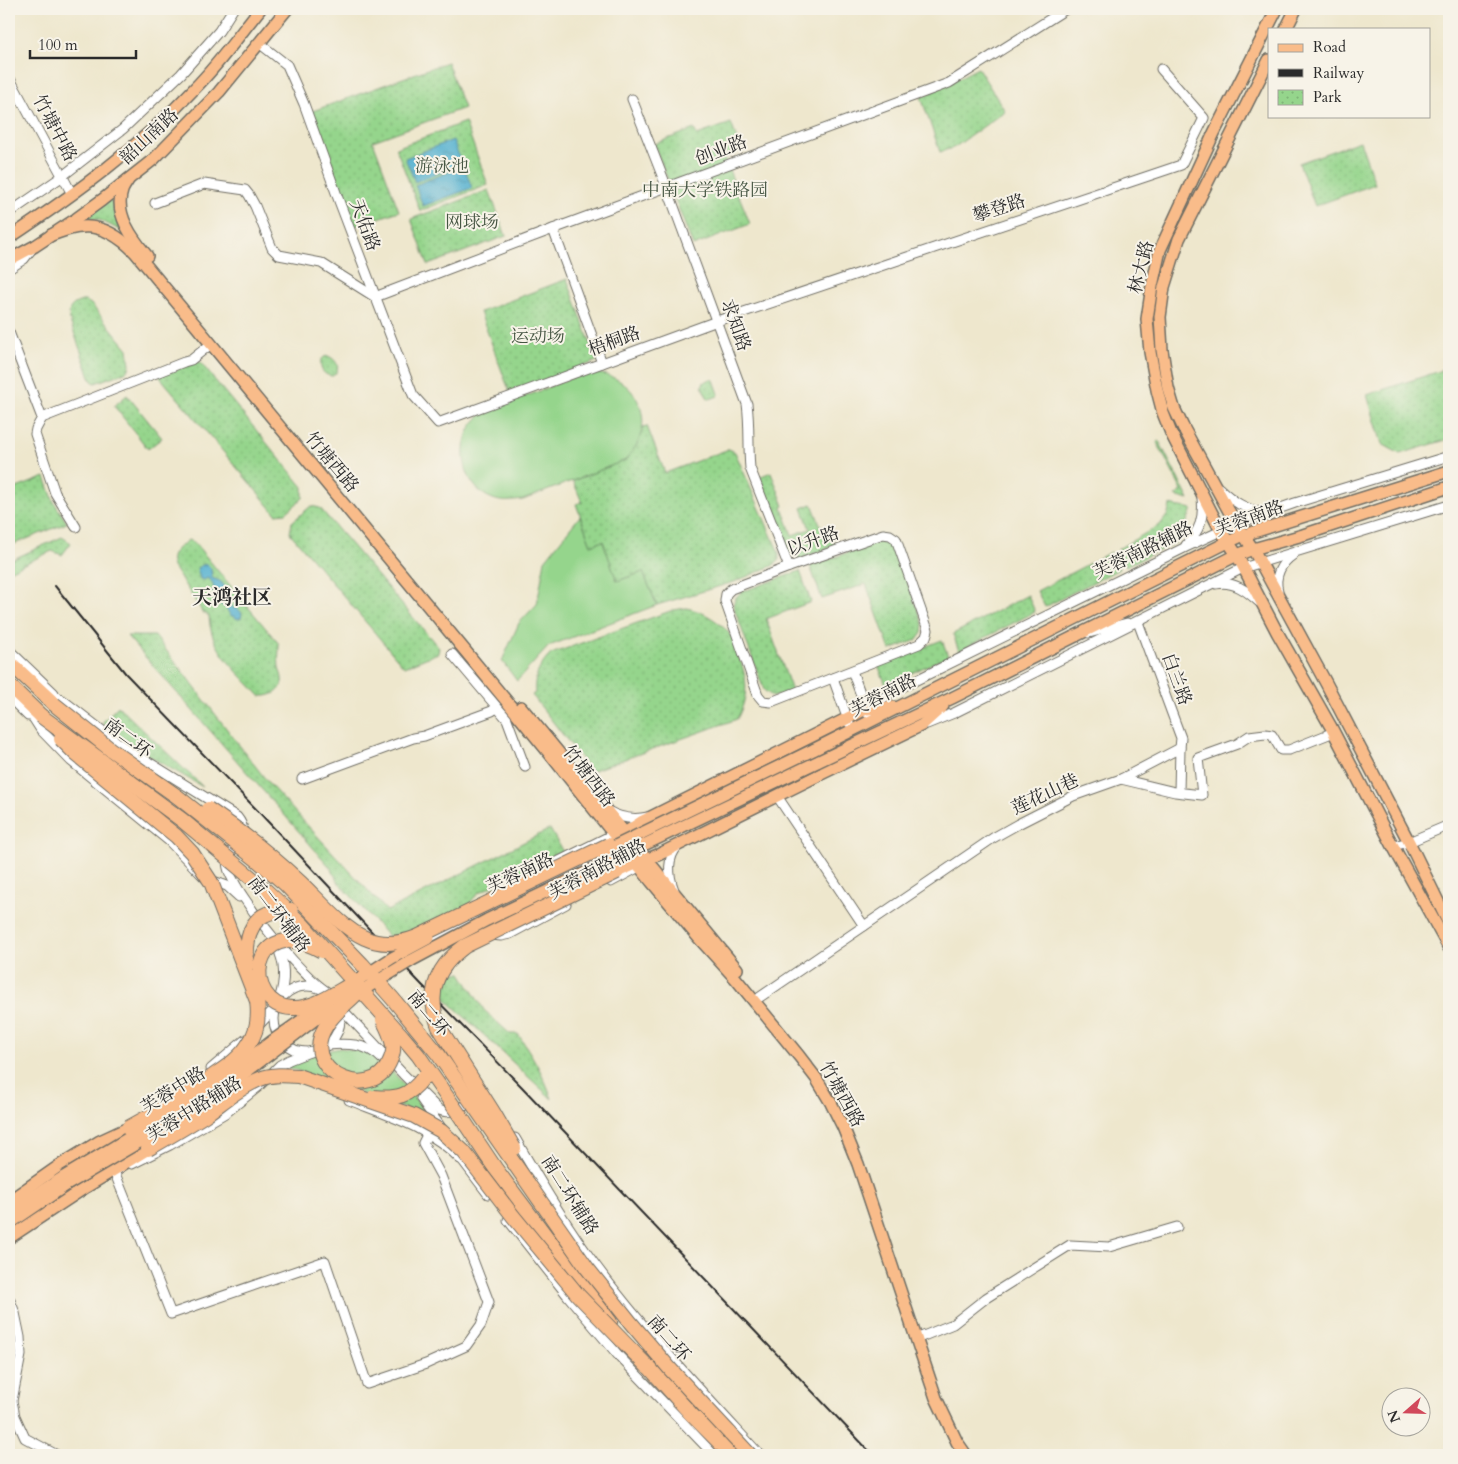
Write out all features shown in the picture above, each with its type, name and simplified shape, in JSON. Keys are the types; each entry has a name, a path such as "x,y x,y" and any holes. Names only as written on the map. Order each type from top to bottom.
{"highway":[{"name":"南二环","path":"9,662 31,683 59,702 110,749 217,826 256,858 285,884 327,927 393,999 438,1054 587,1268 631,1323 671,1370 750,1455"},
{"name":"南二环","path":"9,685 14,696 41,723 182,820 260,885 303,925 418,1055 539,1228 609,1320 647,1366 732,1455"},
{"path":"41,723 176,836 192,853 211,882 257,1001 258,1021 255,1032 248,1046 233,1061 178,1099 128,1128"},
{"path":"135,767 224,820 284,867 356,934 378,943 389,944 417,938 617,837"},
{"path":"556,1223 493,1112 439,1028 434,1015 434,993 438,977 447,962 465,946 617,872"},
{"path":"251,984 248,970 247,942 252,928 265,915 281,910 294,910 304,912 327,927"},
{"path":"335,960 305,943 286,940 276,944 264,954 258,970 259,979 265,992 275,1003 292,1008 310,1005 349,992"},
{"path":"349,992 328,1023 321,1038 320,1054 331,1070 349,1081 369,1081 378,1077 387,1068 393,1055 393,1046 385,1023 377,1008"},
{"path":"353,1095 382,1098 398,1097 414,1089 423,1078 427,1062 426,1052 418,1030"},
{"path":"148,1149 204,1116 247,1086 272,1075 298,1076 414,1116 453,1140 578,1295 647,1366"}],"main road":[{"name":"韶山南路","path":"11,236 74,192 136,145 196,88 260,9"},
{"name":"韶山南路","path":"9,260 34,246 92,207 154,159 213,99 286,9"},
{"name":"林大路","path":"1277,9 1214,133 1160,250 1147,319 1150,352 1157,390 1171,433 1221,531 1237,555 1263,606 1334,732 1449,948"},
{"path":"1286,28 1296,9"},
{"path":"1268,62 1179,239 1164,287 1160,317 1162,350 1168,388 1174,408 1236,524 1281,601 1409,842 1449,924"},
{"name":"竹塘西路","path":"128,180 122,191 120,201 121,213 129,231 142,250 431,597 601,812 617,837 639,862 677,896 820,1074 834,1096 856,1145 919,1338 936,1398 957,1442 966,1455"},
{"path":"74,192 92,207"},
{"name":"竹塘西路","path":"51,235 84,226 106,231 118,237 134,252 550,754 601,812"},
{"name":"芙蓉南路","path":"349,992 392,958 474,914 813,750 1228,542 1244,535 1449,471"},
{"name":"芙蓉南路","path":"349,992 458,935 952,698 1237,555 1449,487"},
{"path":"617,872 660,854 922,725 952,698"},
{"path":"617,837 656,814 866,709 900,706"},
{"name":"竹塘西路","path":"639,862 651,881 736,979 799,1056 816,1078 831,1103 858,1164 919,1338 950,1415 962,1439 973,1455"},
{"name":"芙蓉中路","path":"9,1212 66,1181 205,1092 279,1036 349,992"},
{"path":"9,1201 59,1166 100,1141 128,1128"},
{"path":"9,1238 148,1149"},
{"path":"9,1224 66,1181"}],"street":[{"path":"9,213 62,176 123,129 181,74 219,31 233,9"},
{"name":"创业路","path":"375,297 553,229 949,83 1066,9"},
{"name":"天佑路","path":"259,44 287,65 304,104 339,202 413,395 438,422"},
{"name":"攀登路","path":"717,321 1181,165 1204,118 1161,69"},
{"name":"竹塘中路","path":"9,77 62,176 74,192"},
{"name":"求知路","path":"632,99 748,404 750,423 748,455 750,468 789,567"},
{"path":"155,204 204,184 245,190 255,206 272,248 279,255 321,263 375,297"},
{"path":"553,229 602,363"},
{"path":"9,269 24,259 34,246"},
{"name":"梧桐路","path":"438,422 717,321"},
{"path":"9,332 42,418"},
{"path":"76,527 55,493 35,434 42,418 191,360 211,344"},
{"name":"芙蓉南路辅路","path":"866,709 892,692 1183,548 1236,524 1295,503 1449,456"},
{"path":"1214,483 1232,500 1250,510 1266,513"},
{"path":"1183,548 1199,528 1203,511 1201,490"},
{"path":"922,725 954,713 1244,568 1449,505"},
{"name":"以升路","path":"883,534 890,535 896,539 928,630 926,637 919,644 852,671 770,702 763,701 758,695 725,601 726,594 732,589 789,567 883,534"},
{"path":"1281,601 1276,584 1278,572 1286,560 1300,551"},
{"path":"1208,586 1223,582 1236,585 1263,606"},
{"path":"1072,638 1142,620"},
{"name":"白兰路","path":"1142,620 1181,738 1180,792"},
{"name":"南二环辅路","path":"9,650 59,702 121,745 237,817 241,822 243,830 240,842 229,854 227,861 231,877 242,895 289,956 300,969 328,994"},
{"path":"452,654 507,719 525,767"},
{"path":"852,671 870,721"},
{"path":"832,678 852,730"},
{"path":"302,779 498,708"},
{"name":"南二环辅路","path":"41,723 71,760 169,841 205,878 227,886 235,893 278,948 281,955 284,972 282,992 277,1003"},
{"path":"1121,779 1202,795 1198,758 1237,744 1248,736 1272,735 1281,750 1289,750 1334,732"},
{"name":"莲花山巷","path":"760,997 992,838 1073,796 1121,779 1180,748"},
{"path":"777,796 864,926"},
{"path":"601,812 632,818 646,818 656,814"},
{"path":"1393,846 1409,842 1449,825"},
{"name":"芙蓉南路辅路","path":"617,837 608,853 464,923 413,953 605,860 617,857 639,862"},
{"name":"芙蓉南路辅路","path":"464,923 486,898 617,837"},
{"path":"677,896 669,870 672,854 679,844"},
{"name":"芙蓉南路辅路","path":"456,932 501,936 510,934 639,862"},
{"path":"338,1007 328,994 321,989 306,986 291,989 277,1003 274,1027 284,1043 302,1052 312,1051 327,1045 350,1044 361,1046 379,1056 420,1098 464,1164 568,1296 618,1355 714,1455"},
{"path":"328,994 336,995 349,992"},
{"path":"327,1045 337,1031 339,1022 338,1007 349,992"},
{"name":"芙蓉中路辅路","path":"100,1141 122,1125 202,1076 229,1055 277,1003"},
{"name":"南二环辅路","path":"338,1007 439,1110 445,1113 450,1112 476,1100 489,1103 502,1113 549,1195 596,1266 628,1306 760,1455"},
{"path":"229,1055 241,1051 250,1055 262,1075 262,1080 258,1087"},
{"name":"芙蓉中路辅路","path":"114,1171 170,1146 227,1112 258,1087 280,1065 312,1051"},
{"path":"280,1065 290,1080 331,1093 428,1133 449,1148 464,1164"},
{"path":"114,1171 171,1314 325,1261 367,1384 426,1364 466,1346 480,1325 489,1302 441,1176 423,1142 428,1133"},
{"path":"919,1338 953,1324 986,1298 1070,1245 1109,1247 1177,1227"},
{"path":"9,1298 15,1313 20,1337 21,1355 12,1401 15,1416 25,1438 58,1455"}],"green space":[{"path":"447,62 464,108 373,141 399,211 353,227 310,112"},
{"path":"978,68 1005,111 955,147 940,152 921,97"},
{"name":"游泳池","path":"465,122 488,185 420,211 396,148"},
{"name":"中南大学铁路园","path":"731,123 741,150 724,157 750,224 693,246 654,144 694,129 697,135"},
{"path":"1360,141 1375,184 1315,206 1299,163"},
{"name":"网球场","path":"489,190 506,236 428,265 411,219"},
{"path":"111,199 122,231 100,220 86,218"},
{"name":"运动场","path":"567,279 597,361 510,393 480,312"},
{"path":"82,301 91,304 128,349 129,369 95,383 91,380 70,321 69,313 71,308"},
{"path":"328,356 336,362 338,368 333,376 325,373 321,366 321,360"},
{"path":"200,362 303,487 303,498 286,513 276,514 159,376"},
{"path":"1449,368 1449,439 1400,454 1382,444 1367,395"},
{"path":"594,373 607,375 618,380 627,386 638,402 643,420 642,430 636,446 626,460 523,500 500,501 493,499 482,493 474,485 468,475 464,452 465,440 477,419 499,405 570,378"},
{"path":"711,379 714,380 719,394 710,399 707,397 702,386 704,382"},
{"path":"127,395 162,438 148,449 114,406"},
{"path":"647,426 665,473 729,449 735,452 779,553 779,561 772,566 734,582 657,605 643,572 617,581 603,541 591,545 576,504 582,502 573,481 626,460 638,443 643,427"},
{"path":"1159,441 1189,500 1175,496 1182,491 1157,442"},
{"path":"771,472 784,506 782,507 792,535 810,529 802,508 812,504 826,539 832,537 834,545 832,547 800,559 789,553 759,477"},
{"path":"45,477 54,502 67,523 9,546 9,491"},
{"path":"1170,505 1192,509 1182,534 1175,543 1126,566 1118,549 1160,525 1168,514"},
{"path":"311,506 320,508 439,648 438,653 404,667 290,533 292,522"},
{"path":"580,516 591,545 603,541 617,581 643,572 657,605 549,646 517,681 502,661 519,623 537,604 545,560"},
{"path":"62,537 71,543 62,555 52,551 9,571 9,561"},
{"path":"886,539 894,542 923,624 922,633 917,640 890,650 866,584 822,599 810,566"},
{"path":"188,540 194,542 279,644 279,668 282,684 276,693 260,696 227,660 214,640 209,616 202,613 173,567 173,555"},
{"path":"1111,552 1119,569 1045,607 1037,591"},
{"path":"800,571 811,602 766,619 792,691 773,697 764,690 733,605 736,597 741,592"},
{"path":"1028,595 1035,612 959,651 953,634"},
{"path":"686,608 712,618 732,637 743,668 746,687 745,697 737,719 591,771 532,695 535,693 536,677 541,667 551,654 673,610"},
{"path":"127,636 155,636 270,785 387,911 550,829 563,852 478,893 465,909 421,932 390,938 339,883 330,867"},
{"path":"942,640 948,656 886,685 878,665"},
{"path":"118,706 203,787 137,749 102,723"},
{"path":"461,973 484,1010 510,1034 518,1034 537,1065 552,1099 439,993 444,976"},
{"path":"341,1048 362,1051 376,1057 401,1081 429,1117 287,1067 306,1055"}],"water":[{"path":"453,140 462,164 415,182 405,158"},
{"path":"464,166 472,188 423,206 415,185"},
{"path":"207,564 211,569 212,578 220,581 228,590 223,594 233,608 240,611 242,614 241,618 238,619 230,615 225,606 214,601 211,580 208,578 200,579 197,568"}],"railway":[{"path":"55,586 126,674 873,1455"}],"district":[{"name":"天鸿社区","path":"232,597"}]}
